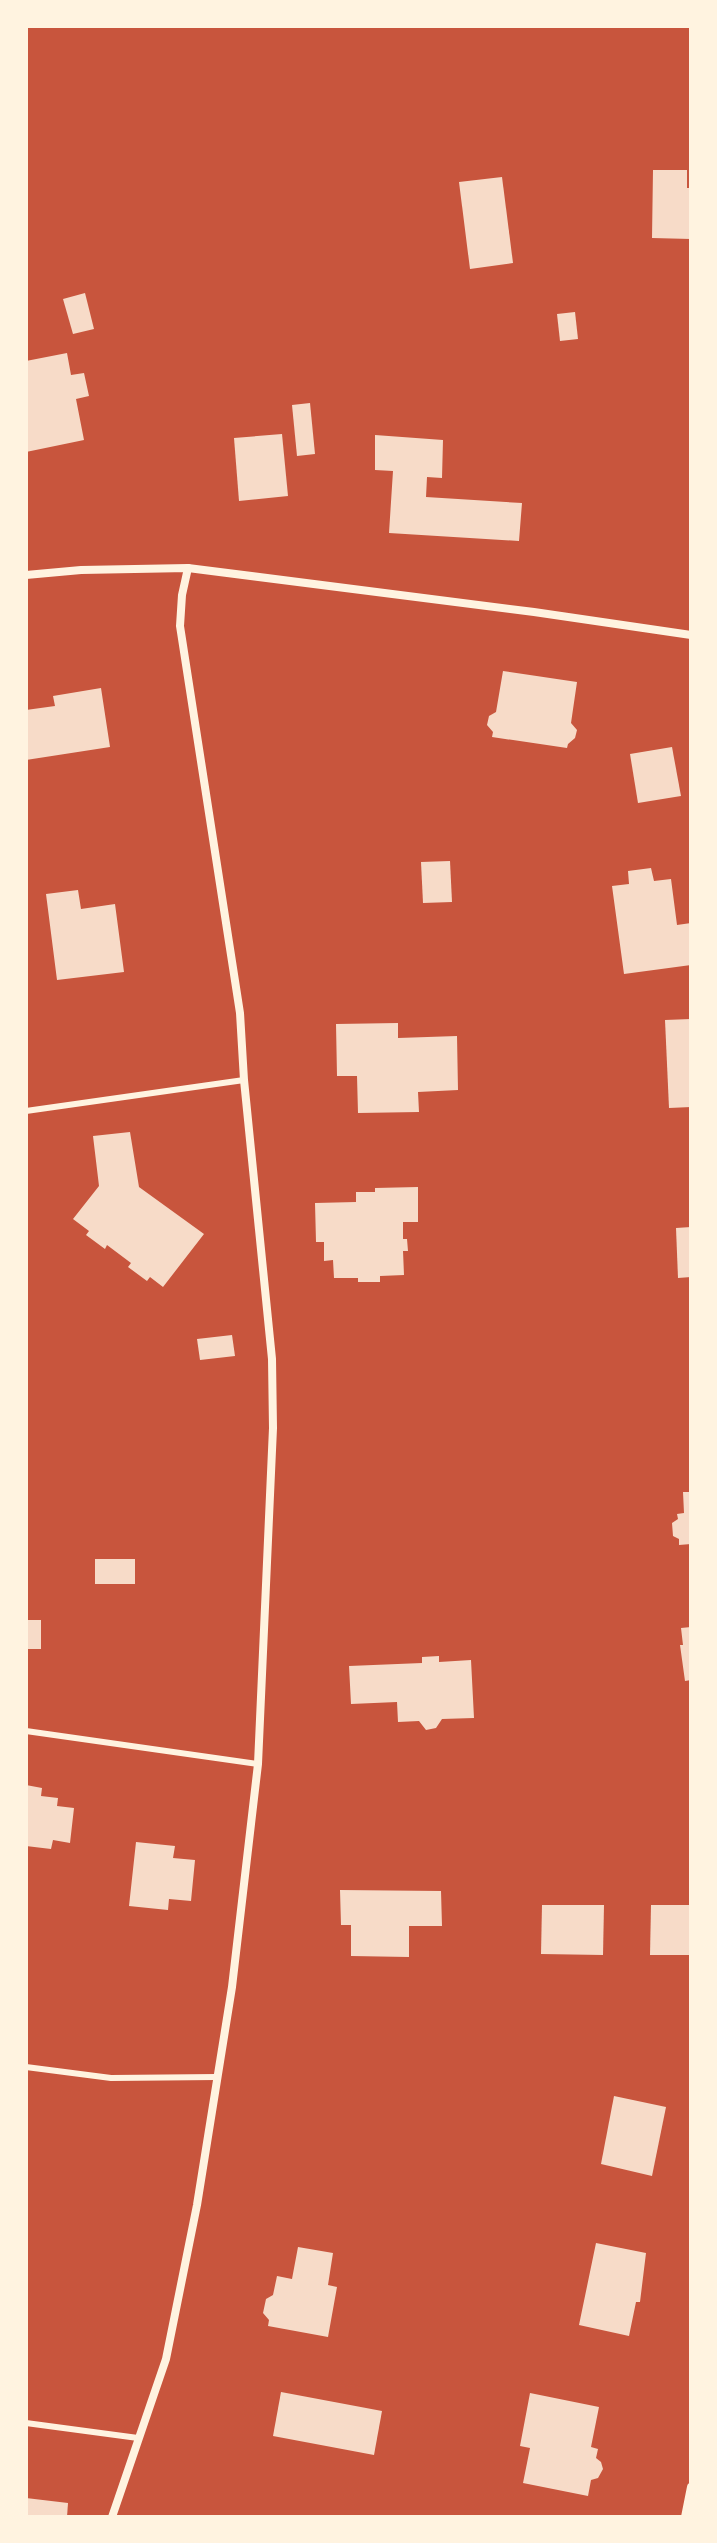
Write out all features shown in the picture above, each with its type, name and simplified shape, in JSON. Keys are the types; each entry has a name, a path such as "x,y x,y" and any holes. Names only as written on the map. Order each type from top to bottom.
{"street":[{"path":"112,2517 166,2359 197,2205 232,1987 258,1764 267,1583 272,1386 240,1013 180,626 188,568"},
{"path":"26,575 81,570 188,568 691,635"},
{"path":"685,2517 691,2487"}],"lane":[{"path":"26,1111 244,1080"},
{"path":"26,1731 258,1764"},
{"path":"26,2067 111,2078 217,2077"},
{"path":"26,2423 138,2438"}],"building":[{"path":"653,170 687,170 687,188 691,188 691,239 652,238"},
{"path":"502,177 513,263 470,269 459,182"},
{"path":"85,293 94,329 73,334 63,299"},
{"path":"575,312 578,339 560,341 557,314"},
{"path":"67,353 71,375 84,373 89,396 76,399 84,440 26,452 26,361"},
{"path":"310,403 315,454 297,456 292,405"},
{"path":"282,434 288,496 239,501 234,438"},
{"path":"375,435 443,440 442,478 427,477 426,497 522,503 519,541 389,533 393,471 375,470"},
{"path":"503,671 577,682 571,723 577,730 567,748 492,737 493,732 487,725 489,716 496,712"},
{"path":"101,688 110,747 26,760 26,710 55,706 53,696"},
{"path":"672,747 681,796 638,803 630,754"},
{"path":"450,861 452,902 423,903 421,862"},
{"path":"651,868 654,881 671,879 677,925 691,923 691,965 624,974 612,886 629,884 628,871"},
{"path":"78,890 81,909 115,904 124,972 57,980 46,894"},
{"path":"691,1019 691,1107 669,1108 665,1020"},
{"path":"398,1023 398,1038 457,1036 458,1090 418,1092 419,1112 358,1113 357,1076 337,1076 336,1024"},
{"path":"130,1132 139,1187 204,1234 163,1287 150,1277 147,1281 128,1267 131,1263 107,1245 105,1249 86,1235 89,1231 73,1219 99,1186 93,1136"},
{"path":"418,1187 418,1222 403,1222 403,1239 407,1239 408,1251 403,1251 404,1275 380,1276 380,1282 334,1278 333,1260 324,1261 324,1242 316,1242 315,1203 356,1202 356,1192 375,1192 375,1188"},
{"path":"691,1227 691,1277 678,1278 676,1228"},
{"path":"232,1335 235,1356 200,1360 197,1339"},
{"path":"683,1492 691,1492 691,1544 679,1545 679,1539 673,1536 672,1523 678,1519 677,1514 684,1513"},
{"path":"95,1559 135,1559 135,1584 95,1584"},
{"path":"26,1620 41,1620 41,1649 26,1649"},
{"path":"691,1627 691,1680 685,1681 681,1628"},
{"path":"439,1656 439,1662 471,1660 474,1718 442,1719 436,1728 426,1730 419,1721 398,1722 397,1702 351,1704 349,1666 422,1663 422,1657"},
{"path":"26,1785 42,1788 41,1796 58,1798 57,1806 74,1808 70,1843 53,1840 51,1849 26,1846"},
{"path":"136,1842 175,1846 173,1858 195,1860 191,1901 169,1899 168,1910 129,1906"},
{"path":"340,1890 441,1891 442,1926 409,1926 409,1957 351,1956 351,1925 341,1925"},
{"path":"542,1905 604,1905 603,1955 541,1954"},
{"path":"651,1905 691,1905 691,1955 650,1955"},
{"path":"614,2096 666,2107 652,2176 601,2164"},
{"path":"596,2243 646,2253 640,2302 636,2302 629,2336 579,2325"},
{"path":"298,2247 333,2253 328,2285 337,2287 328,2337 268,2326 269,2320 263,2313 266,2299 273,2295 277,2276 292,2279"},
{"path":"281,2392 382,2411 374,2455 273,2436"},
{"path":"530,2393 599,2407 591,2447 598,2449 596,2458 603,2469 598,2478 591,2480 588,2496 523,2483 530,2448 520,2446"},
{"path":"26,2498 68,2503 67,2517 26,2517"}]}
